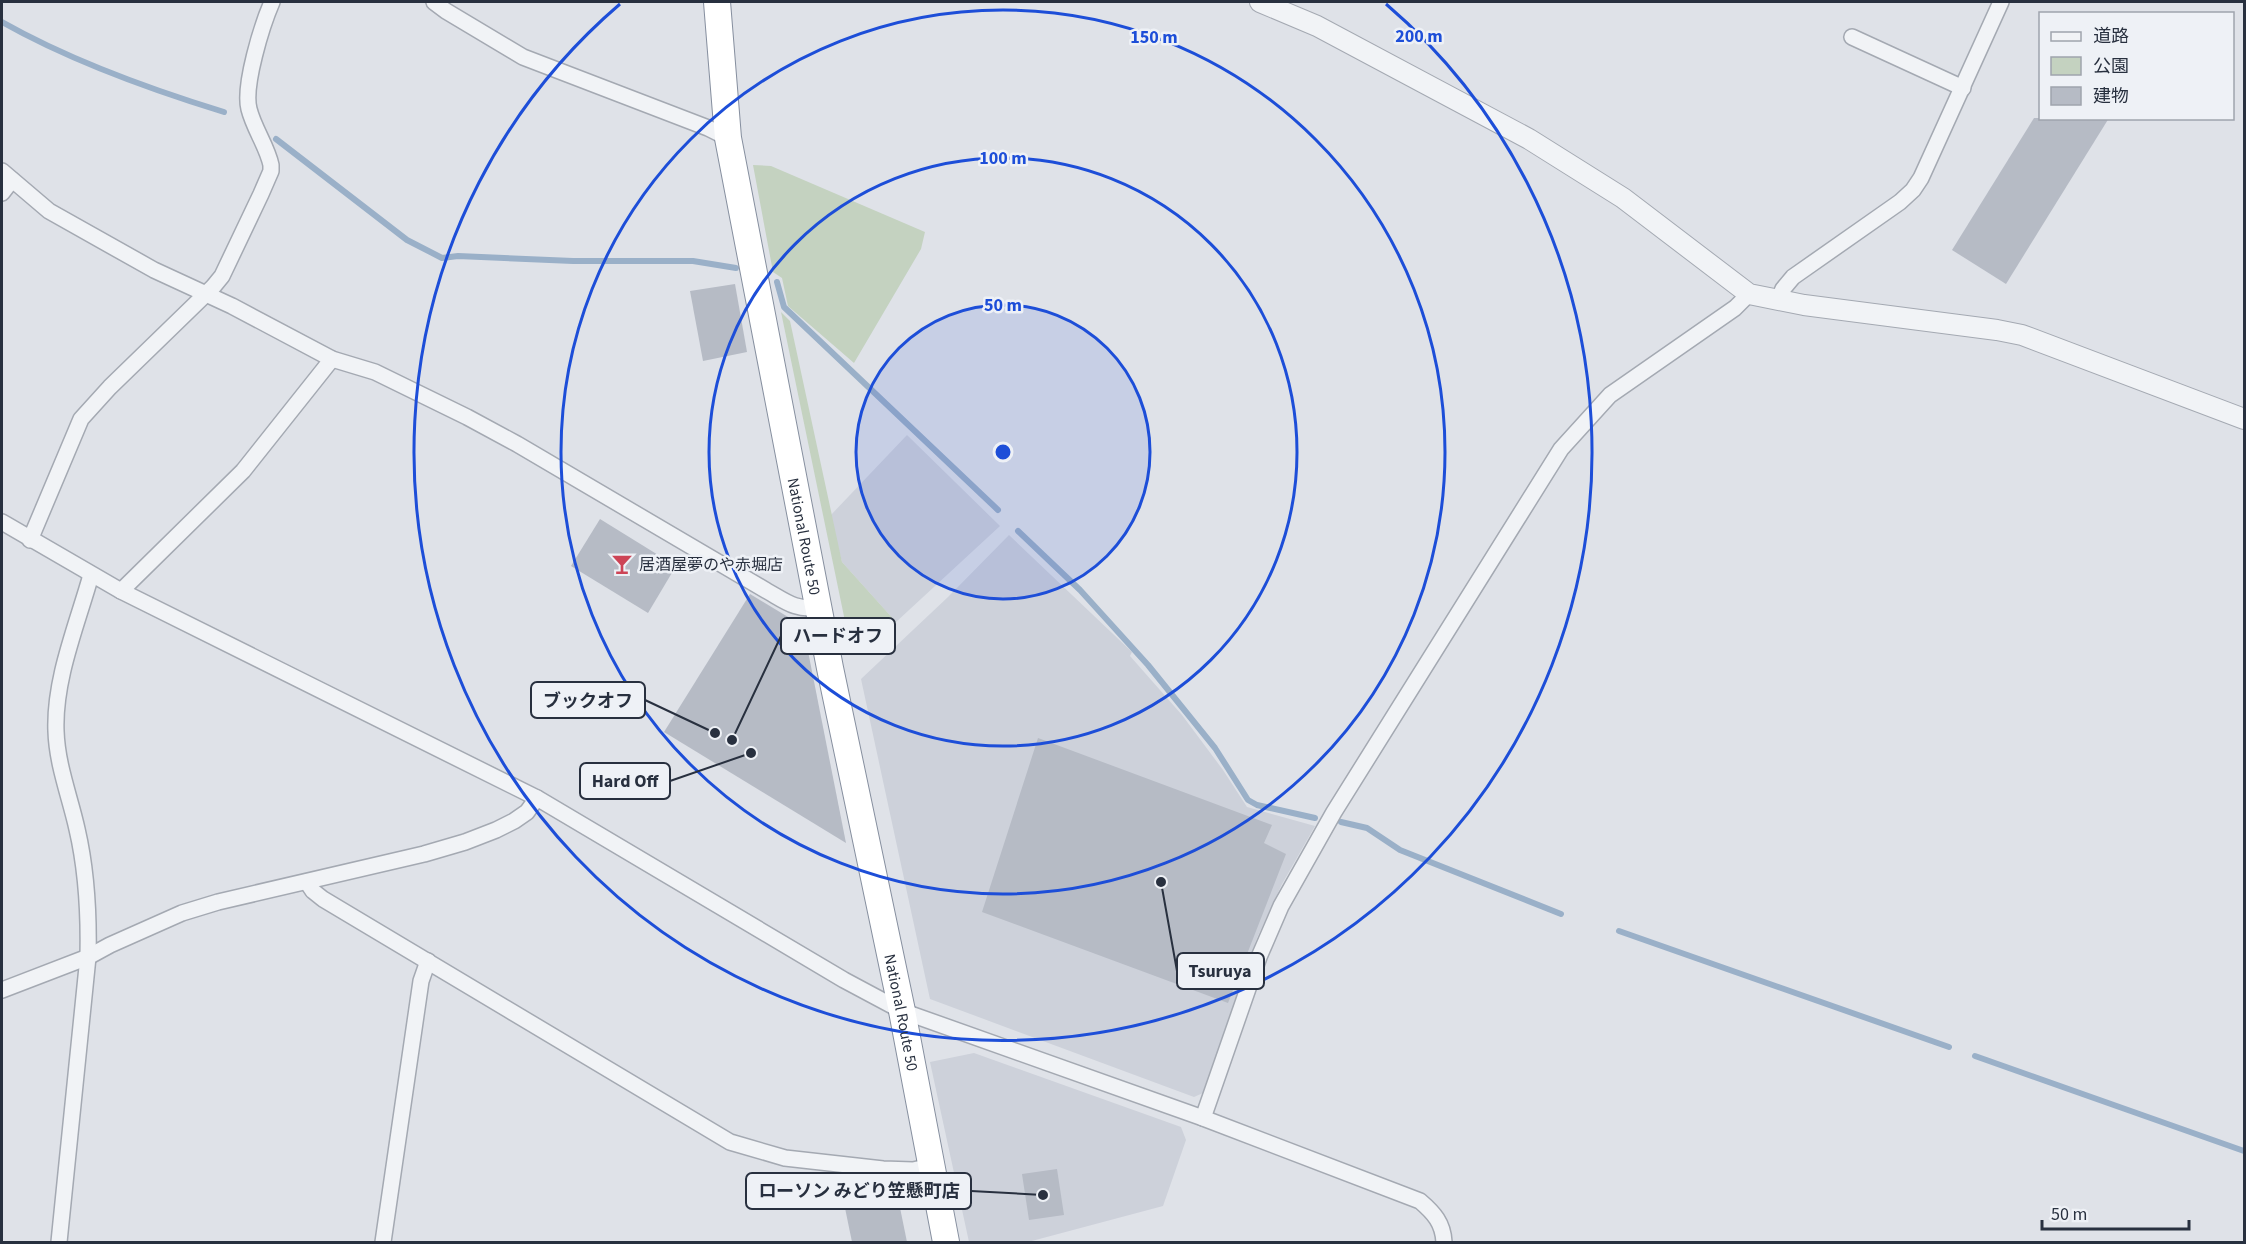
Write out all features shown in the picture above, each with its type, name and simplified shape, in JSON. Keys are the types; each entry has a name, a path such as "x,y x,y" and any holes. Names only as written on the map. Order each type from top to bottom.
{"highway":[{"name":"National Route 50","path":"717,2 728,138 818,607 902,1011 946,1242"}],"street":[{"path":"30,540 81,419 110,387 222,276 271,171 270,158 247,102 251,75 272,2"},
{"path":"434,2 523,57 728,138"},
{"path":"1260,2 1317,26 1529,139 1623,198 1749,294 1778,301 2022,335 2244,419"},
{"path":"1778,301 1783,289 1793,276 1891,210 1913,190 1921,178 2001,2"},
{"path":"1852,37 1963,88"},
{"path":"2,193 7,175 49,211 154,270 332,359 375,372 467,417 796,607 805,609 818,607"},
{"path":"1203,1118 1259,957 1281,906 1334,812 1561,449 1610,395 1735,308 1749,294"},
{"path":"121,591 243,471 332,359"},
{"path":"2,522 121,591 537,798 844,980 902,1011 1203,1118 1420,1201 1435,1214 1442,1226 1444,1242"},
{"path":"59,1242 88,957 88,886 77,830 61,770 56,732 57,700 91,575"},
{"path":"2,990 88,957 182,913 218,902 424,854 465,842 514,821 527,812 537,798"},
{"path":"307,882 323,899 730,1142 785,1158 883,1169 913,1170 930,1167"},
{"path":"383,1242 421,981 428,962"}],"shaded area":[{"path":"907,435 1000,526 896,622 842,562 830,516"},
{"path":"1009,535 1132,652 1130,656 1182,715 1247,807 1315,826 1282,884 1257,938 1203,1093 1194,1097 930,999 861,679 948,597"},
{"path":"974,1053 1181,1127 1186,1140 1163,1206 1028,1242 969,1242 930,1062"}],"green space":[{"path":"753,165 771,166 925,232 921,249 854,363 788,306 782,278 773,272"},
{"path":"781,312 790,321 842,562 896,622 859,654 852,655"}],"building":[{"path":"2034,118 2039,118 2039,120 2108,120 2006,284 1952,250"},
{"path":"735,284 747,352 703,361 690,291"},
{"path":"600,519 676,566 648,613 571,566"},
{"path":"750,594 803,626 846,843 664,732"},
{"path":"1038,738 1272,825 1264,843 1286,854 1228,1003 982,912"},
{"path":"1057,1169 1064,1215 1029,1220 1022,1174"},
{"path":"898,1198 907,1242 852,1242 845,1208"}],"waterway":[{"path":"2,22 83,62 167,94 224,112"},
{"path":"276,139 407,240 442,258 458,256 573,261 693,261 736,268"},
{"path":"777,282 784,307 998,510"},
{"path":"1018,531 1080,590 1148,665 1215,748 1248,800 1257,805 1315,818"},
{"path":"1341,822 1367,828 1400,850 1561,914"},
{"path":"1619,931 1949,1047"},
{"path":"1975,1056 2244,1151"}],"place":[{"name":"居酒屋夢のや赤堀店","path":"622,564"},
{"name":"ブックオフ","path":"715,733"},
{"name":"ハードオフ","path":"732,740"},
{"name":"Hard Off","path":"751,753"},
{"name":"Tsuruya","path":"1161,882"},
{"name":"ローソン みどり笠懸町店","path":"1043,1195"}]}
